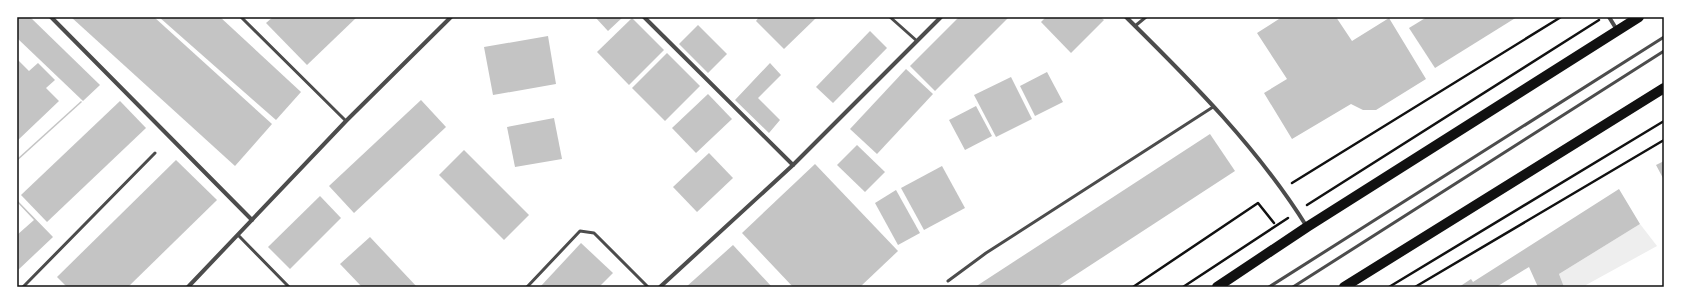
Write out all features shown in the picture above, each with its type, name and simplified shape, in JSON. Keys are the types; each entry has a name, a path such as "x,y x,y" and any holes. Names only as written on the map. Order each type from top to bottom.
{"main road":[{"path":"1217,287 1307,227 1639,17"},
{"path":"1344,287 1664,88"}],"street":[{"path":"51,17 252,220"},
{"path":"188,287 346,121 451,17"},
{"path":"644,17 793,165"},
{"path":"660,287 793,165 941,17"},
{"path":"1126,17 1230,124 1282,189 1307,227"},
{"path":"1609,17 1618,31"}],"lane":[{"path":"241,17 346,121"},
{"path":"890,17 917,41"},
{"path":"1135,26 1146,17"},
{"path":"1269,287 1664,38"},
{"path":"1293,287 1664,51"},
{"path":"948,281 986,253 1213,107"},
{"path":"23,287 155,153"},
{"path":"527,287 580,231 594,233 648,287"},
{"path":"238,235 289,287"}],"path":[{"path":"1282,189 1561,17"},
{"path":"1183,287 1297,212 1604,17"},
{"path":"1389,287 1664,121"},
{"path":"1415,287 1664,140"},
{"path":"1133,287 1258,204 1274,223"}],"shaded area":[{"path":"1640,224 1657,246 1586,285 1586,287 1564,287 1559,274"}],"building":[{"path":"17,17 30,17 100,85 83,101 17,38"},
{"path":"71,17 154,17 272,124 235,166"},
{"path":"159,17 220,17 301,92 276,120"},
{"path":"273,17 357,17 307,65 266,23"},
{"path":"595,17 623,17 608,31"},
{"path":"759,17 816,18 784,49 756,21"},
{"path":"959,17 1009,17 935,91 910,66"},
{"path":"1046,17 1100,17 1104,20 1071,53 1041,22"},
{"path":"1282,17 1336,17 1352,41 1389,18 1426,79 1376,110 1363,110 1351,104 1292,139 1264,93 1287,79 1257,33"},
{"path":"1427,17 1517,17 1435,68 1409,28"},
{"path":"632,18 664,50 629,85 597,52"},
{"path":"698,25 727,54 708,73 679,44"},
{"path":"870,31 887,48 833,103 816,87"},
{"path":"548,36 556,84 493,95 484,47"},
{"path":"667,53 700,86 665,121 632,88"},
{"path":"17,59 29,71 38,63 55,80 46,88 59,101 17,141"},
{"path":"770,63 781,75 758,98 780,120 769,133 735,100"},
{"path":"906,69 933,94 877,154 850,129"},
{"path":"1047,72 1063,102 1035,116 1020,86"},
{"path":"1011,77 1032,119 996,137 974,95"},
{"path":"708,94 732,119 696,153 672,128"},
{"path":"421,100 446,127 354,213 329,186"},
{"path":"81,101 82,102 17,161 17,159"},
{"path":"120,101 146,128 47,222 21,195"},
{"path":"976,106 992,136 965,150 949,120"},
{"path":"554,118 562,159 515,167 507,127"},
{"path":"1210,134 1235,171 1057,287 975,287"},
{"path":"857,145 885,172 865,192 837,165"},
{"path":"464,150 529,215 504,240 439,175"},
{"path":"709,153 733,178 697,212 673,187"},
{"path":"176,160 217,200 128,287 67,287 57,277"},
{"path":"1664,161 1664,180 1656,165"},
{"path":"815,164 898,251 860,287 793,287 742,233"},
{"path":"942,166 965,208 924,230 901,188"},
{"path":"1619,189 1640,224 1559,274 1564,287 1538,287 1529,267 1498,286 1499,287 1459,287 1471,279 1473,282"},
{"path":"896,190 920,233 898,245 875,203"},
{"path":"320,196 341,218 290,269 268,247"},
{"path":"17,200 53,237 17,271 17,235 34,220 17,202"},
{"path":"370,237 417,287 362,287 340,264"},
{"path":"581,243 613,273 599,287 540,287"},
{"path":"733,245 772,287 686,287"}]}
